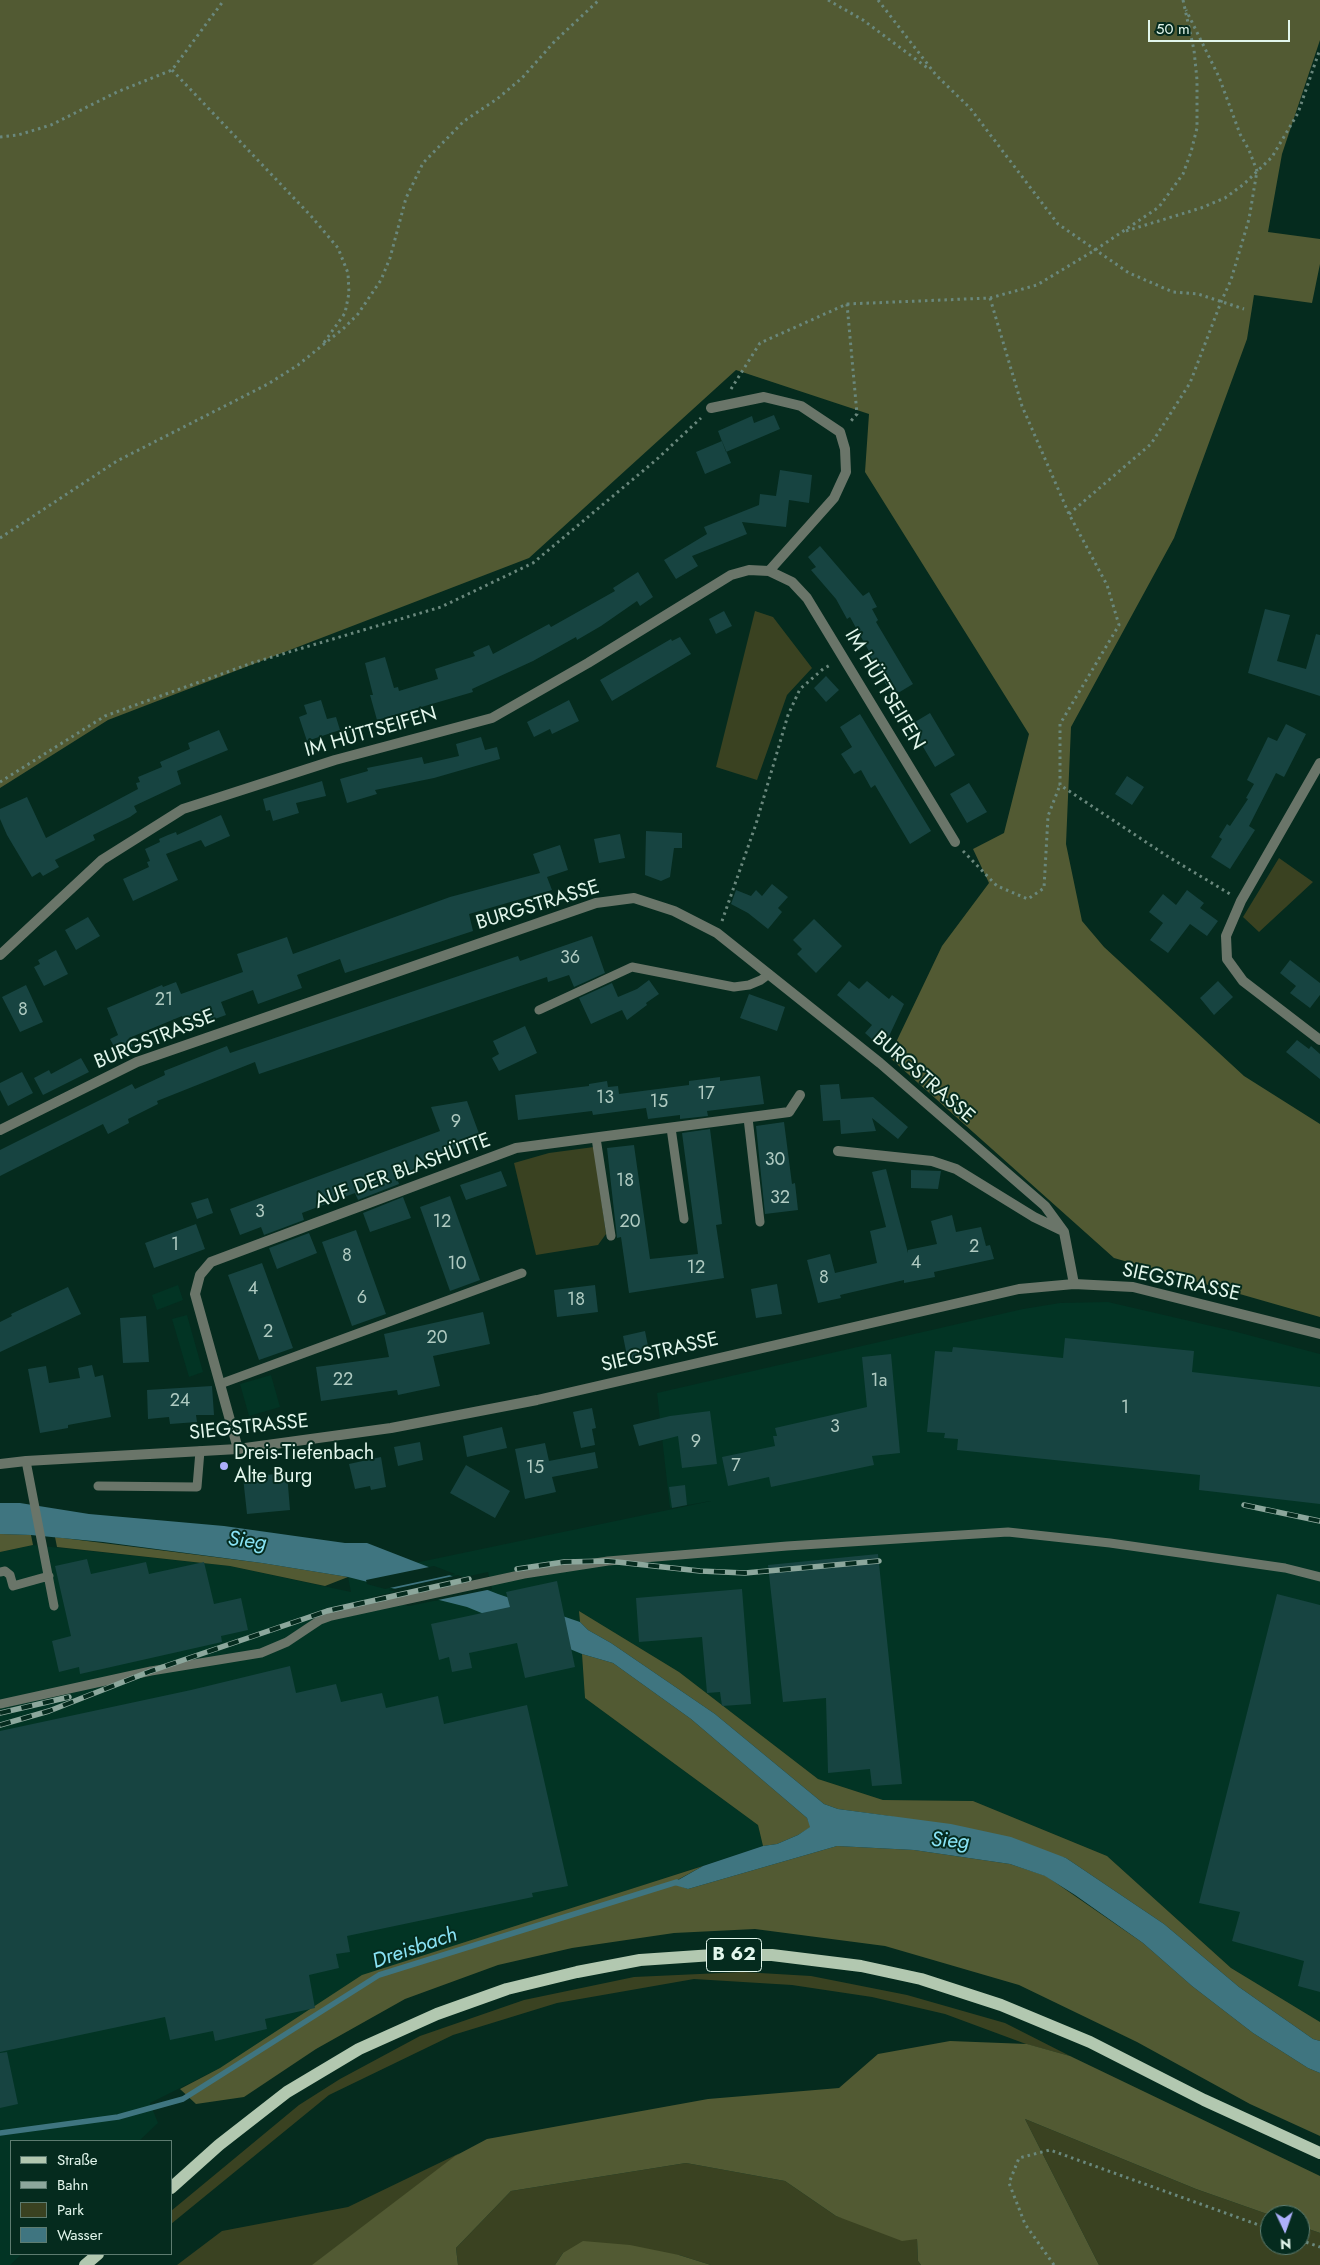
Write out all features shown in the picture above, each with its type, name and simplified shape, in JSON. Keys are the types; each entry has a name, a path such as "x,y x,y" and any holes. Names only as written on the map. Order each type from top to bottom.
{"main road":[{"name":"B 62","path":"172,2187 219,2145 287,2092 358,2049 428,2018 507,1989 577,1972 640,1960 713,1955 772,1955 861,1966 921,1978 1001,2005 1090,2042 1204,2100 1320,2153"},
{"path":"85,2265 97,2255"}],"street":[{"path":"711,408 764,397 801,406 840,432 845,449 846,472 834,498 769,571"},
{"name":"IM HÜTTSEIFEN","path":"0,955 102,860 183,809 335,760 492,718 730,575 749,570 769,571 792,582 807,598 955,842"},
{"path":"1320,763 1241,901 1226,936 1227,959 1243,981 1320,1040"},
{"name":"BURGSTRASSE","path":"0,1130 137,1062 596,903 634,898 674,911 718,933 880,1063 1045,1206 1064,1232 1074,1284"},
{"name":"AUF DER BLASHÜTTE","path":"238,1449 195,1294 200,1275 212,1262 516,1148 789,1112 800,1095"},
{"path":"838,1151 932,1161 956,1169 1034,1217 1064,1232"},
{"name":"SIEGSTRASSE","path":"0,1464 238,1449 391,1428 518,1404 1019,1289 1074,1284 1133,1287 1320,1334"}],"lane":[{"path":"539,1010 632,967 734,987 749,985 769,974"},
{"path":"748,1118 760,1222"},
{"path":"672,1128 684,1219"},
{"path":"596,1138 611,1236"},
{"path":"220,1384 522,1273"},
{"path":"98,1486 198,1487 200,1451"},
{"path":"26,1461 54,1606"},
{"path":"0,1704 151,1671 260,1653 287,1642 320,1620 331,1616 524,1574 608,1561 787,1546 1008,1532 1110,1543 1285,1568 1320,1577"},
{"path":"0,1572 6,1571 10,1575 13,1586 49,1576"}],"path":[{"path":"0,137 18,135 51,125 117,92 172,70 224,0"},
{"path":"0,538 117,461 268,384 320,348 358,314 381,280 390,258 406,198 424,163 464,121 497,99 522,78 555,41 599,0"},
{"path":"828,0 863,20 936,74"},
{"path":"878,0 936,74 970,108 1058,224 1129,273 1173,292 1198,294 1244,309"},
{"path":"0,782 105,716 252,663 441,607 533,563 656,460 729,392 760,343 847,304 990,298 1037,285 1095,250 1159,207 1183,174 1191,152 1197,128 1198,109 1194,50 1184,0"},
{"path":"1069,514 1151,444 1190,383 1231,280 1249,220 1257,171 1240,134 1219,77 1186,10"},
{"path":"1120,233 1170,219 1225,198 1244,184 1272,157 1298,113 1320,49"},
{"path":"172,70 311,216 338,248 348,273 350,292 344,313 320,348"},
{"path":"955,842 997,886 1028,899 1044,888 1048,816 1060,785 1060,724 1119,625 1107,585 1069,514 1022,406 990,298"},
{"path":"840,432 857,414 847,304"},
{"path":"718,933 756,824 788,715 800,689 823,668 844,658"},
{"path":"1060,785 1167,856 1241,901"},
{"path":"1054,2265 1025,2224 1009,2183 1020,2158 1050,2150 1260,2225"}],"shaded area":[{"path":"0,0 1320,0 1320,40 1282,154 1268,232 1320,239 1320,264 1312,303 1254,295 1247,339 1174,538 1071,727 1066,844 1082,921 1104,947 1244,1076 1320,1124 1320,1317 1114,1258 889,1057 942,946 989,883 973,849 1004,833 1029,734 865,472 869,414 736,370 529,558 108,720 0,788"},
{"path":"178,1285 183,1300 157,1310 152,1295"},
{"path":"1108,1302 1233,1331 1320,1354 1320,2022 1231,1968 1107,1856 973,1801 883,1800 818,1779 679,1672 579,1611 585,1698 758,1825 763,1846 583,1905 220,2068 150,2103 158,2123 140,2140 10,2140 10,2255 21,2255 10,2265 0,2265 0,1552 33,1545 230,1566 351,1592 348,1577 711,1501 670,1508 657,1393 1023,1309 1060,1303","holes":["488,1572 492,1589 409,1606 371,1597"]},
{"path":"187,1315 203,1372 189,1377 172,1319"},
{"path":"271,1375 280,1407 249,1416 240,1384"},
{"path":"0,1534 31,1535 33,1545 0,1552"},
{"path":"55,1537 262,1563 348,1577 325,1586 230,1566 57,1547"},
{"path":"579,1611 679,1672 818,1779 883,1800 973,1801 1107,1856 1231,1968 1320,2022 1320,2041 1313,2039 1239,1987 1164,1924 1066,1858 889,1816 838,1809 824,1804 715,1714 611,1643 588,1630 580,1622"},
{"path":"582,1654 613,1663 691,1719 807,1818 811,1827 777,1844 763,1846 758,1825 585,1698"},
{"path":"837,1846 914,1850 1010,1864 1046,1876 1143,1943 1192,1986 1253,2033 1308,2068 1320,2073 1320,2136 1250,2104 1137,2042 1019,1985 885,1946 755,1929 674,1933 572,1948 498,1965 405,1999 316,2049 244,2097 196,2104 180,2089 220,2068 362,1975 703,1866 672,1883 688,1889"},
{"path":"950,2041 1027,2044 1070,2056 1320,2176 1320,2233 1310,2230 1310,2205 1260,2205 1260,2211 1196,2189 1025,2119 1099,2265 921,2265 918,2261 917,2239 902,2241 836,2216 785,2181 686,2163 511,2191 456,2248 458,2265 312,2265 455,2156 487,2139 708,2099 839,2088 878,2054"},
{"path":"583,2241 630,2245 679,2255 711,2265 555,2265 563,2253"}],"green space":[{"path":"755,611 773,617 812,668 787,695 757,780 716,767"},
{"path":"1279,858 1313,882 1259,932 1243,917"},
{"path":"594,1147 606,1234 598,1245 536,1255 514,1163 549,1153"},
{"path":"743,1972 811,1976 907,1995 1005,2023 1070,2056 1026,2044 945,2014 872,1997 792,1985 694,1979 557,2003 453,2035 329,2095 172,2223 172,2210 299,2105 340,2079 420,2036 524,2000 634,1977"},
{"path":"1025,2119 1196,2189 1260,2211 1260,2255 1310,2255 1310,2230 1320,2233 1320,2265 1099,2265"},
{"path":"460,2153 313,2265 177,2265 222,2231 348,2207"},
{"path":"686,2163 785,2181 836,2216 917,2239 918,2261 921,2265 711,2265 679,2255 563,2253 555,2265 458,2265 456,2248 511,2191"}],"water":[{"name":"Sieg","path":"0,1503 20,1503 89,1514 224,1526 345,1543 367,1543 498,1594 580,1622 588,1630 611,1643 715,1714 824,1804 838,1809 951,1824 1011,1837 1066,1858 1164,1924 1239,1987 1313,2039 1320,2041 1320,2073 1308,2068 1253,2033 1192,1986 1143,1943 1075,1895 1045,1876 1010,1864 914,1850 837,1846 688,1889 671,1884 703,1866 763,1846 777,1844 798,1835 810,1827 807,1818 691,1719 613,1663 582,1654 467,1607 348,1577 262,1563 103,1542 0,1534"}],"pier":[{"path":"434,1566 455,1574 385,1589 367,1584 366,1580"},
{"path":"458,1575 492,1589 433,1601 389,1590"}],"building":[{"path":"774,415 780,429 726,452 718,431 752,416 754,423"},
{"path":"722,441 731,463 705,474 696,452"},
{"path":"780,470 812,475 809,503 789,500 786,527 742,522 747,534 692,556 698,566 676,579 664,560 707,534 704,527 759,505 760,494 776,496"},
{"path":"820,546 863,596 869,592 877,607 872,609 878,620 876,622 913,684 893,696 868,654 870,653 850,617 847,619 836,599 811,570 816,567 808,557"},
{"path":"638,572 653,597 640,606 637,601 577,640 576,637 533,661 472,689 473,692 377,720 370,695 373,695 365,663 385,657 394,688 398,687 399,691 438,679 435,669 475,656 473,652 489,645 493,654 549,624 551,627 615,591 613,588"},
{"path":"1265,609 1290,615 1277,661 1306,669 1316,634 1320,635 1320,696 1248,673"},
{"path":"724,611 732,626 716,634 709,619"},
{"path":"680,637 691,654 612,701 600,680 671,639 672,641"},
{"path":"826,676 839,690 826,702 814,688"},
{"path":"321,700 327,719 336,717 340,730 307,741 299,717 307,714 304,705"},
{"path":"569,700 579,721 552,734 550,729 534,737 527,722"},
{"path":"930,713 955,755 935,767 910,725"},
{"path":"860,714 931,831 910,844 875,785 871,788 861,770 854,774 841,754 852,747 840,727"},
{"path":"1286,724 1306,734 1284,777 1276,773 1249,826 1255,830 1230,869 1211,857 1222,839 1219,837 1227,824 1230,826 1248,799 1246,798 1254,784 1247,780 1268,737 1277,741"},
{"path":"219,730 228,750 177,771 181,784 134,806 137,812 130,817 93,835 95,840 55,860 59,867 43,876 40,872 32,877 7,835 0,819 0,809 27,797 46,838 138,789 136,783 140,782 138,777 162,767 160,762 190,749 188,743"},
{"path":"481,737 485,750 497,747 500,759 434,778 375,790 377,794 347,803 340,779 368,771 367,768 422,757 424,764 459,756 456,744"},
{"path":"1127,776 1144,787 1132,805 1115,794"},
{"path":"322,781 326,796 296,803 299,813 273,821 270,810 266,811 263,799"},
{"path":"969,783 987,812 967,823 950,794"},
{"path":"221,815 230,836 205,847 201,840 166,854 178,880 133,901 123,879 149,867 147,862 150,861 145,849 160,842 159,839 176,832 177,835"},
{"path":"646,831 682,833 682,848 674,848 670,877 661,881 645,875"},
{"path":"620,834 625,858 599,863 594,839"},
{"path":"560,845 568,870 547,877 552,890 469,914 473,931 345,973 340,959 297,975 302,988 258,1004 253,990 221,1002 226,1015 187,1029 182,1016 129,1038 133,1046 118,1054 110,1039 118,1035 107,1008 162,985 163,987 176,982 181,994 243,972 237,954 287,937 293,954 450,897 540,873 533,854"},
{"path":"772,884 788,897 778,908 782,912 768,929 748,913 731,904 736,890 751,896 756,890 762,896"},
{"path":"1187,890 1204,903 1200,908 1218,921 1207,936 1190,924 1168,953 1150,940 1163,923 1149,912 1163,894 1176,905"},
{"path":"88,917 100,936 76,950 65,930"},
{"path":"814,919 842,946 816,973 797,954 802,949 793,940"},
{"path":"592,936 605,973 574,987 569,975 548,982 547,977 259,1074 255,1062 157,1101 158,1104 128,1119 129,1123 108,1134 103,1124 0,1176 0,1150 132,1084 135,1089 165,1075 164,1071 227,1046 230,1053 518,956 520,961"},
{"path":"56,950 68,974 44,986 34,967 40,964 38,960"},
{"path":"1290,960 1320,983 1320,995 1310,1008 1290,993 1296,986 1280,973"},
{"path":"649,980 659,994 646,1003 647,1005 627,1020 622,1010 591,1024 579,998 612,983 618,997 637,989"},
{"path":"849,981 859,989 867,981 889,999 892,995 904,1004 883,1049 865,1033 872,1025 837,995"},
{"path":"1218,981 1233,997 1214,1015 1200,998"},
{"path":"26,985 43,1022 20,1032 2,997"},
{"path":"749,994 785,1007 777,1031 740,1018"},
{"path":"525,1026 537,1053 499,1071 492,1058 499,1054 493,1041"},
{"path":"1297,1040 1309,1049 1311,1046 1320,1054 1320,1079 1286,1052"},
{"path":"81,1058 89,1072 43,1095 34,1078 49,1070 51,1074"},
{"path":"22,1072 33,1093 8,1106 0,1090 0,1083"},
{"path":"760,1076 764,1104 707,1111 708,1116 680,1119 680,1115 648,1119 646,1108 593,1115 592,1111 518,1120 515,1095 589,1086 589,1084 607,1081 608,1087 618,1086 619,1094 689,1085 689,1081 720,1077 720,1081"},
{"path":"839,1084 841,1099 873,1097 908,1127 898,1139 872,1118 876,1131 841,1134 840,1120 823,1121 820,1085"},
{"path":"467,1101 481,1139 422,1161 425,1167 397,1178 399,1184 358,1200 355,1193 302,1213 304,1220 264,1235 261,1227 240,1235 230,1209 440,1131 431,1107"},
{"path":"784,1122 792,1184 795,1183 798,1210 765,1214 756,1126"},
{"path":"710,1129 722,1224 716,1225 724,1278 629,1293 621,1237 617,1238 607,1148 634,1145 650,1259 698,1254 682,1133"},
{"path":"886,1169 908,1253 908,1250 937,1244 931,1221 952,1215 956,1232 981,1227 986,1246 990,1245 994,1259 934,1272 935,1277 904,1283 904,1280 840,1295 841,1298 818,1303 807,1260 830,1254 835,1273 877,1263 870,1231 886,1227 872,1172"},
{"path":"911,1170 941,1171 938,1189 911,1188"},
{"path":"501,1171 507,1186 466,1200 460,1185"},
{"path":"450,1196 480,1280 450,1291 420,1207"},
{"path":"403,1197 411,1218 370,1232 363,1213"},
{"path":"208,1198 213,1213 197,1219 191,1203"},
{"path":"196,1224 205,1249 154,1268 145,1243"},
{"path":"356,1230 386,1314 352,1326 322,1242"},
{"path":"309,1233 317,1253 277,1269 269,1248"},
{"path":"262,1263 293,1348 259,1360 228,1275"},
{"path":"777,1284 782,1314 756,1318 751,1289"},
{"path":"595,1285 598,1312 557,1317 554,1290"},
{"path":"68,1287 81,1314 0,1352 0,1322 12,1316 11,1314"},
{"path":"483,1312 490,1344 433,1356 440,1386 398,1395 397,1390 321,1401 316,1367 389,1357 384,1334"},
{"path":"146,1316 149,1362 123,1363 120,1318"},
{"path":"645,1331 650,1356 628,1361 623,1336"},
{"path":"1065,1338 1194,1351 1192,1372 1320,1387 1320,1504 1199,1490 1200,1475 957,1450 958,1439 944,1438 945,1433 927,1432 935,1351 952,1352 953,1347 1063,1358"},
{"path":"891,1354 900,1453 872,1456 874,1465 771,1487 769,1477 728,1486 722,1457 775,1446 773,1436 777,1436 775,1428 867,1407 862,1357"},
{"path":"92,1365 95,1377 103,1375 111,1417 68,1425 68,1428 40,1433 28,1369 46,1366 49,1383 80,1378 78,1368"},
{"path":"212,1386 214,1415 196,1415 197,1422 170,1424 169,1417 148,1419 147,1390"},
{"path":"592,1408 596,1428 592,1429 595,1445 581,1448 573,1412"},
{"path":"710,1411 717,1464 682,1468 678,1436 639,1446 633,1425 670,1416"},
{"path":"502,1427 507,1448 467,1457 463,1436"},
{"path":"420,1442 423,1460 398,1466 394,1447"},
{"path":"545,1443 549,1461 595,1452 598,1468 552,1477 556,1492 525,1499 515,1449"},
{"path":"381,1457 386,1487 371,1490 370,1486 355,1489 349,1464"},
{"path":"466,1465 510,1491 495,1518 450,1493"},
{"path":"287,1473 290,1510 247,1514 243,1477"},
{"path":"685,1485 687,1505 672,1508 669,1487"},
{"path":"878,1554 902,1784 872,1786 870,1769 828,1773 826,1698 783,1702 768,1565"},
{"path":"87,1559 91,1574 146,1562 149,1574 204,1562 214,1604 241,1598 248,1630 221,1636 222,1642 80,1674 79,1667 59,1672 52,1641 71,1636 55,1566"},
{"path":"557,1581 575,1667 525,1678 517,1643 469,1653 472,1668 452,1672 449,1657 439,1660 431,1624 510,1607 506,1592"},
{"path":"742,1589 751,1704 722,1706 720,1692 707,1693 702,1637 639,1642 636,1598"},
{"path":"1277,1594 1320,1605 1320,1992 1298,1986 1304,1961 1232,1941 1240,1912 1199,1903"},
{"path":"290,1666 296,1693 336,1684 341,1702 382,1693 386,1708 438,1696 444,1724 527,1705 568,1886 532,1893 533,1897 347,1936 350,1952 336,1954 339,1968 309,1975 315,2008 265,2019 267,2029 215,2041 213,2031 170,2040 165,2017 0,2052 0,1731 191,1690"},
{"path":"7,2052 18,2104 0,2108 0,2053"}],"waterway":[{"name":"Dreisbach","path":"0,2133 118,2117 183,2099 379,1975 677,1882"}],"railway":[{"path":"1244,1505 1320,1521"},
{"path":"517,1569 564,1562 608,1561 700,1571 745,1573 879,1561"},
{"path":"0,1725 49,1711 151,1671 327,1611 469,1579"},
{"path":"0,1713 69,1697"}],"place":[{"name":"Dreis-Tiefenbach Alte Burg","path":"224,1466"}]}
